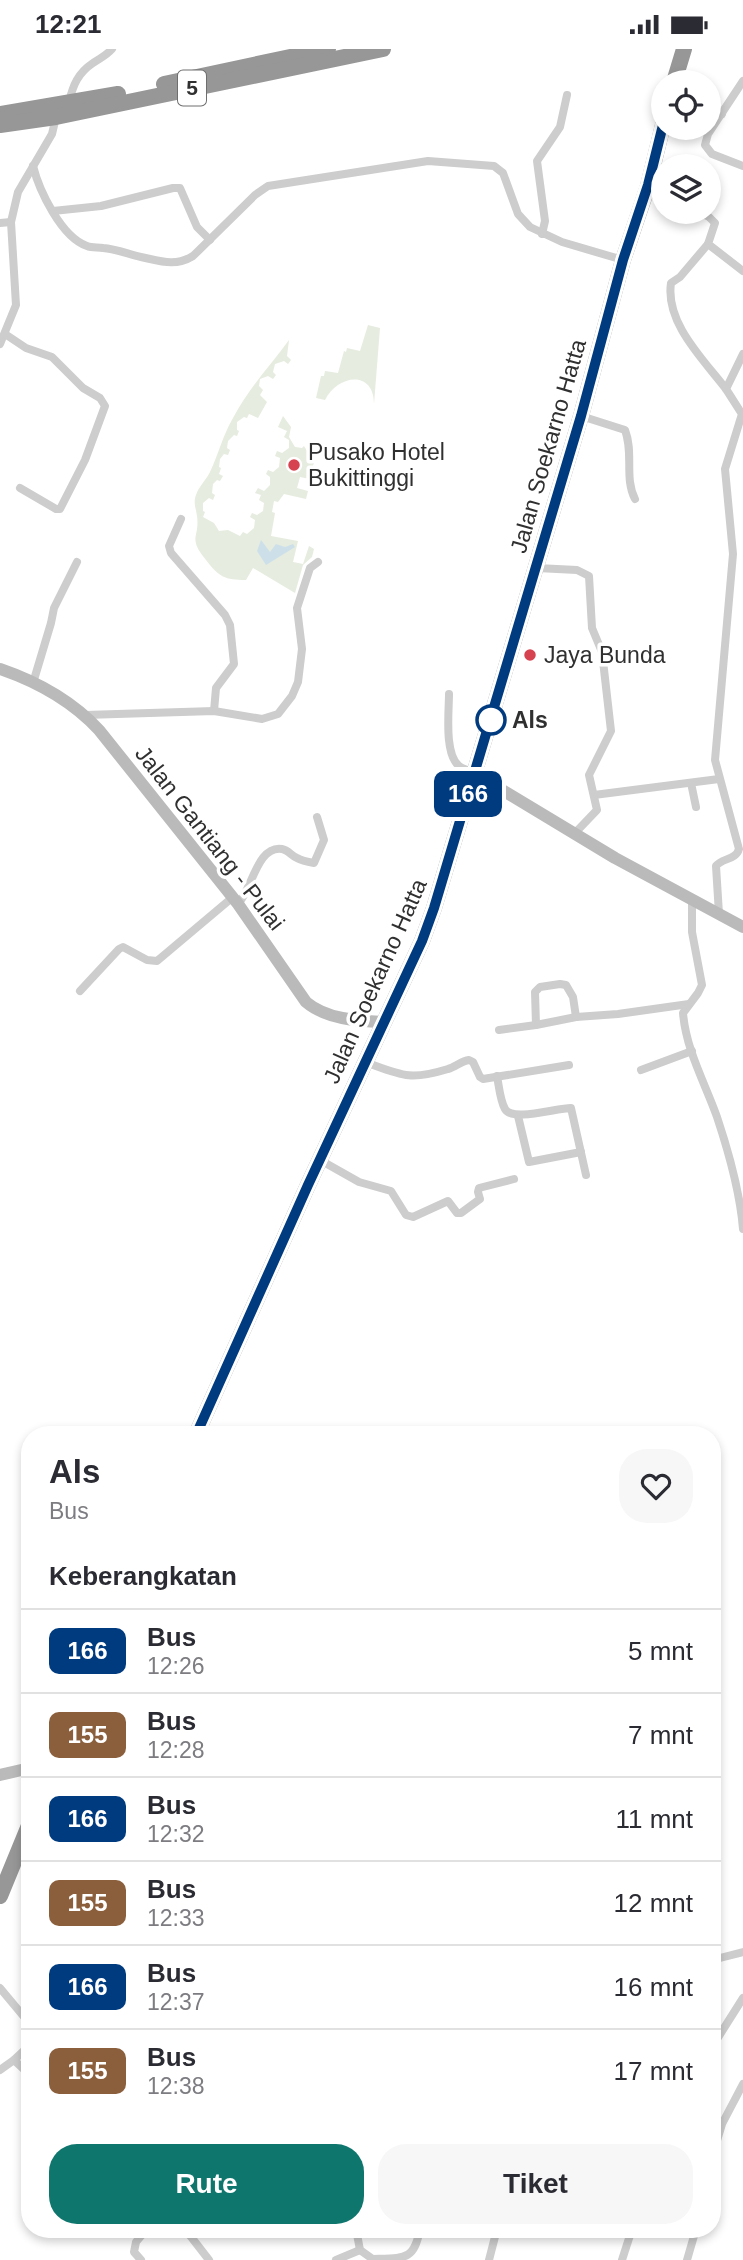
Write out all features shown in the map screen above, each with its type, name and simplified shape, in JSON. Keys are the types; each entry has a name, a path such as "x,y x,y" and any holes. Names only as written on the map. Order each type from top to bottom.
{"highway":[{"name":"5","path":"0,125 56,117 328,49"},
{"name":"5","path":"0,114 383,49"},
{"path":"678,70 684,49"},
{"name":"Jalan Soekarno Hatta","path":"200,1426 422,941 537,568 623,260 651,200"},
{"path":"0,1896 21,1845"}],"street":[{"path":"69,102 77,78 112,49"},
{"path":"743,81 708,134 705,145 706,149 743,166"},
{"path":"542,234 545,221 537,161 560,127 567,96"},
{"path":"0,344 16,305 11,222 18,192 52,134 56,117"},
{"path":"33,166 38,184 69,233 89,247 105,248 172,264 186,261 255,195 268,187 428,161 499,169 524,222 542,234 623,260"},
{"path":"53,211 101,206 173,187 180,188 197,227 210,240"},
{"path":"0,223 11,222"},
{"path":"715,224 708,244 680,277 671,283 671,300 683,335 726,389 742,414 725,469 733,554 715,760 739,849 734,857 719,861 716,866 719,914"},
{"path":"708,244 743,271"},
{"path":"5,334 26,348 52,357 83,387 100,398 104,406 85,460 60,509 20,488"},
{"path":"726,389 743,354"},
{"path":"581,416 625,431 631,468 630,487 635,499"},
{"path":"181,519 169,550 225,615 230,625 233,664 216,688 214,711"},
{"path":"33,683 54,608 77,562"},
{"path":"85,715 214,711 262,719 278,714 298,682 302,664 297,608 310,568 318,562"},
{"path":"537,568 582,571 590,580 592,628 602,652 611,731 589,775 597,810 575,833"},
{"name":"Jalan Gantiang - Pulai","path":"0,669 62,698 85,715 99,730 235,900 299,994 313,1008 347,1019 383,1022"},
{"path":"449,694 448,736 455,761 460,766 692,901 743,927"},
{"path":"594,795 719,779"},
{"path":"691,782 696,807"},
{"path":"80,991 123,947 147,960 157,961 249,889 261,859 272,851 283,849 298,859 314,863 324,840 317,817"},
{"path":"692,901 692,932 702,985 683,1013 692,1051 725,1143 741,1209 743,1229"},
{"path":"536,1025 535,992 540,987 566,985 573,997 576,1017"},
{"path":"499,1030 576,1017 688,1004"},
{"path":"640,1070 692,1051"},
{"path":"365,1062 402,1076 452,1068 469,1060 473,1062 480,1077 569,1065"},
{"path":"497,1076 505,1109 510,1115 571,1108 586,1175"},
{"path":"517,1116 528,1162 581,1151"},
{"path":"320,1160 359,1182 391,1191 406,1215 413,1217 448,1201 457,1213 461,1213 480,1199 479,1188 514,1179"},
{"path":"0,1775 21,1771"},
{"path":"721,1958 743,1952"},
{"path":"0,1988 21,2013"},
{"path":"721,2033 743,1998"},
{"path":"0,2070 21,2053"},
{"path":"14,2060 21,2067"},
{"path":"721,2127 743,2084"},
{"path":"140,2238 134,2247 134,2252 141,2260"},
{"path":"193,2238 209,2260"},
{"path":"357,2238 359,2250 374,2260 407,2258 416,2250 418,2238"},
{"path":"489,2260 495,2238"},
{"path":"622,2260 629,2238"},
{"path":"687,2260 693,2238"},
{"path":"336,2260 359,2250"}],"shaded area":[{"path":"368,325 380,328 374,404 368,385 354,379 338,385 325,400 316,398 321,376 324,376 325,371 338,373 347,348 360,351"},
{"path":"289,340 287,356 291,360 288,364 284,361 275,364 273,372 276,375 273,379 268,376 260,379 259,386 263,390 260,395 267,402 258,418 249,414 247,418 237,422 237,436 234,435 228,441 228,455 224,454 220,459 219,474 223,476 213,484 213,500 209,498 203,503 203,517 214,523 219,531 228,530 240,536 254,528 255,520 250,517 252,513 257,515 263,511 264,503 259,500 261,495 255,493 258,488 264,491 270,485 270,477 266,474 268,470 273,472 279,467 280,458 275,456 277,451 282,453 289,448 289,440 284,437 287,431 278,427 283,416 291,427 289,437 295,447 304,446 314,462 310,479 300,477 297,488 308,491 306,499 284,494 278,502 274,501 272,512 275,513 271,536 298,541 293,562 303,564 309,546 314,549 312,557 303,565 295,593 253,568 246,580 223,576 215,570 197,547 195,501 239,407"}],"water":[{"path":"261,540 270,552 276,544 285,547 293,544 295,547 266,565 257,551"}],"bus line":[{"name":"166","path":"200,1426 308,1185 422,941 434,908 581,416 623,260 648,185 659,140"}],"place":[{"name":"Pusako Hotel Bukittinggi","path":"294,465"},
{"name":"Jaya Bunda","path":"530,655"},
{"name":"Als","path":"491,720"}]}
